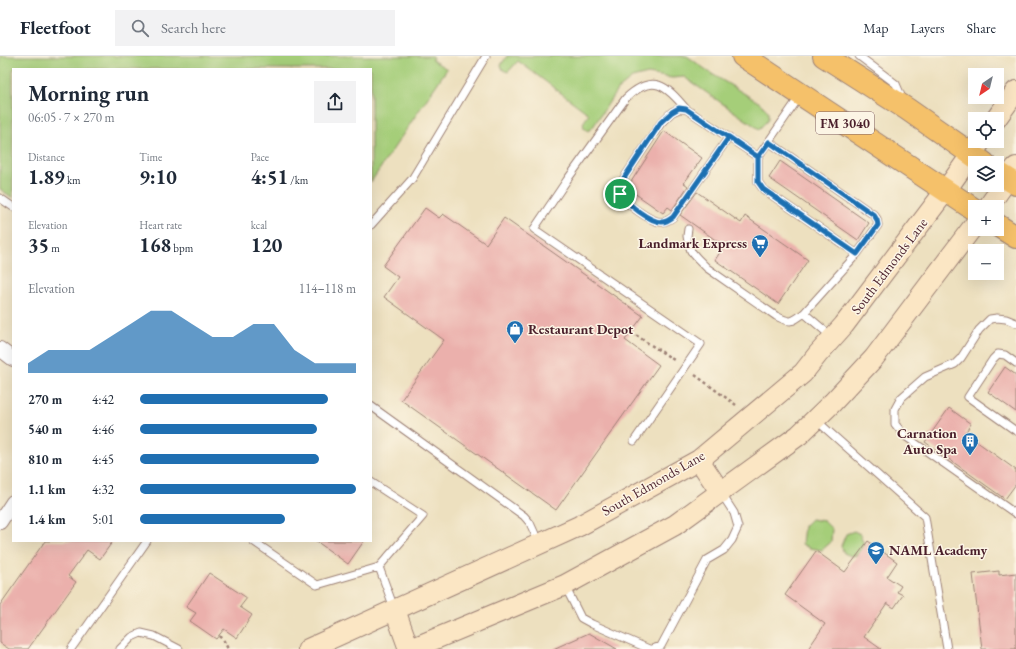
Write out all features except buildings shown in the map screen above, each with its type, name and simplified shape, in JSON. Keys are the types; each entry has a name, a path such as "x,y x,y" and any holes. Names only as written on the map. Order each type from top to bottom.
{"main road":[{"name":"FM 3040","path":"743,56 968,205"},
{"name":"FM 3040","path":"824,56 979,153"},
{"path":"1001,112 1016,91"},
{"name":"South Edmonds Lane","path":"308,649 579,526 699,460 803,373 844,325 946,190 979,153"},
{"path":"993,200 1009,175"},
{"path":"1004,229 1016,237"},
{"path":"395,610 410,649 565,585 675,525 721,493 798,435 833,402 874,358 968,233"},
{"path":"699,460 721,493"}],"street":[{"path":"0,349 12,357"},
{"path":"0,522 12,504"}],"lane":[{"path":"372,223 412,179 486,56"},
{"path":"859,56 896,84 908,109"},
{"path":"634,441 701,344 534,229 626,98 637,88 649,84 662,86 673,93 686,109 758,157"},
{"path":"801,94 758,157 758,182 763,189 857,254"},
{"path":"686,109 679,108 661,122 624,178 620,187 620,194 631,206 653,220 666,222 673,217 729,137"},
{"path":"688,229 687,236 691,251 707,268 787,322 794,321 804,313 857,254 878,225 877,220 874,215 769,142"},
{"path":"0,198 12,206"},
{"path":"804,313 833,337"},
{"path":"1016,323 1006,319 990,319 979,330 961,358 955,364 925,377 901,398 895,409 895,424 905,436 1016,514"},
{"path":"1016,363 1005,355 998,354 993,359 968,397 1016,431"},
{"path":"372,407 524,516 530,523 540,544"},
{"path":"815,419 925,517 947,649"},
{"path":"254,542 317,585 379,567 423,516 372,483"},
{"path":"652,649 661,646 707,560 724,550 732,540 738,527 734,513 721,493"},
{"path":"71,649 146,542"},
{"path":"379,567 395,610"},
{"path":"565,585 581,618 649,649"},
{"path":"120,649 132,637 141,633 154,636 179,649"}],"path":[{"path":"219,636 224,640 228,649"}],"green space":[{"path":"0,56 433,56 432,60 447,69 372,181 372,68 12,68 12,197 0,189"},
{"path":"507,56 687,56 712,74 760,103 768,111 768,120 759,129 684,77 672,78 648,74 632,78 617,90 593,127 588,131 584,128 583,123 589,114 518,61 508,72 503,70 501,65"},
{"path":"811,519 824,521 832,529 831,542 822,550 809,548 802,544 804,526"},
{"path":"854,531 860,534 864,544 857,555 851,556 844,553 841,546 846,534"}],"place":[{"name":"Landmark Express","path":"760,258"},
{"name":"Restaurant Depot","path":"515,344"},
{"name":"Carnation Auto Spa","path":"970,456"},
{"name":"NAML Academy","path":"876,565"}],"route":[{"path":"620,194 620,187 624,178 661,122 679,108 686,109 729,137 758,157 769,142 874,215 878,225 857,254 763,189 758,182 758,157 729,137 673,217 666,222 653,220 631,206 620,194"}]}
